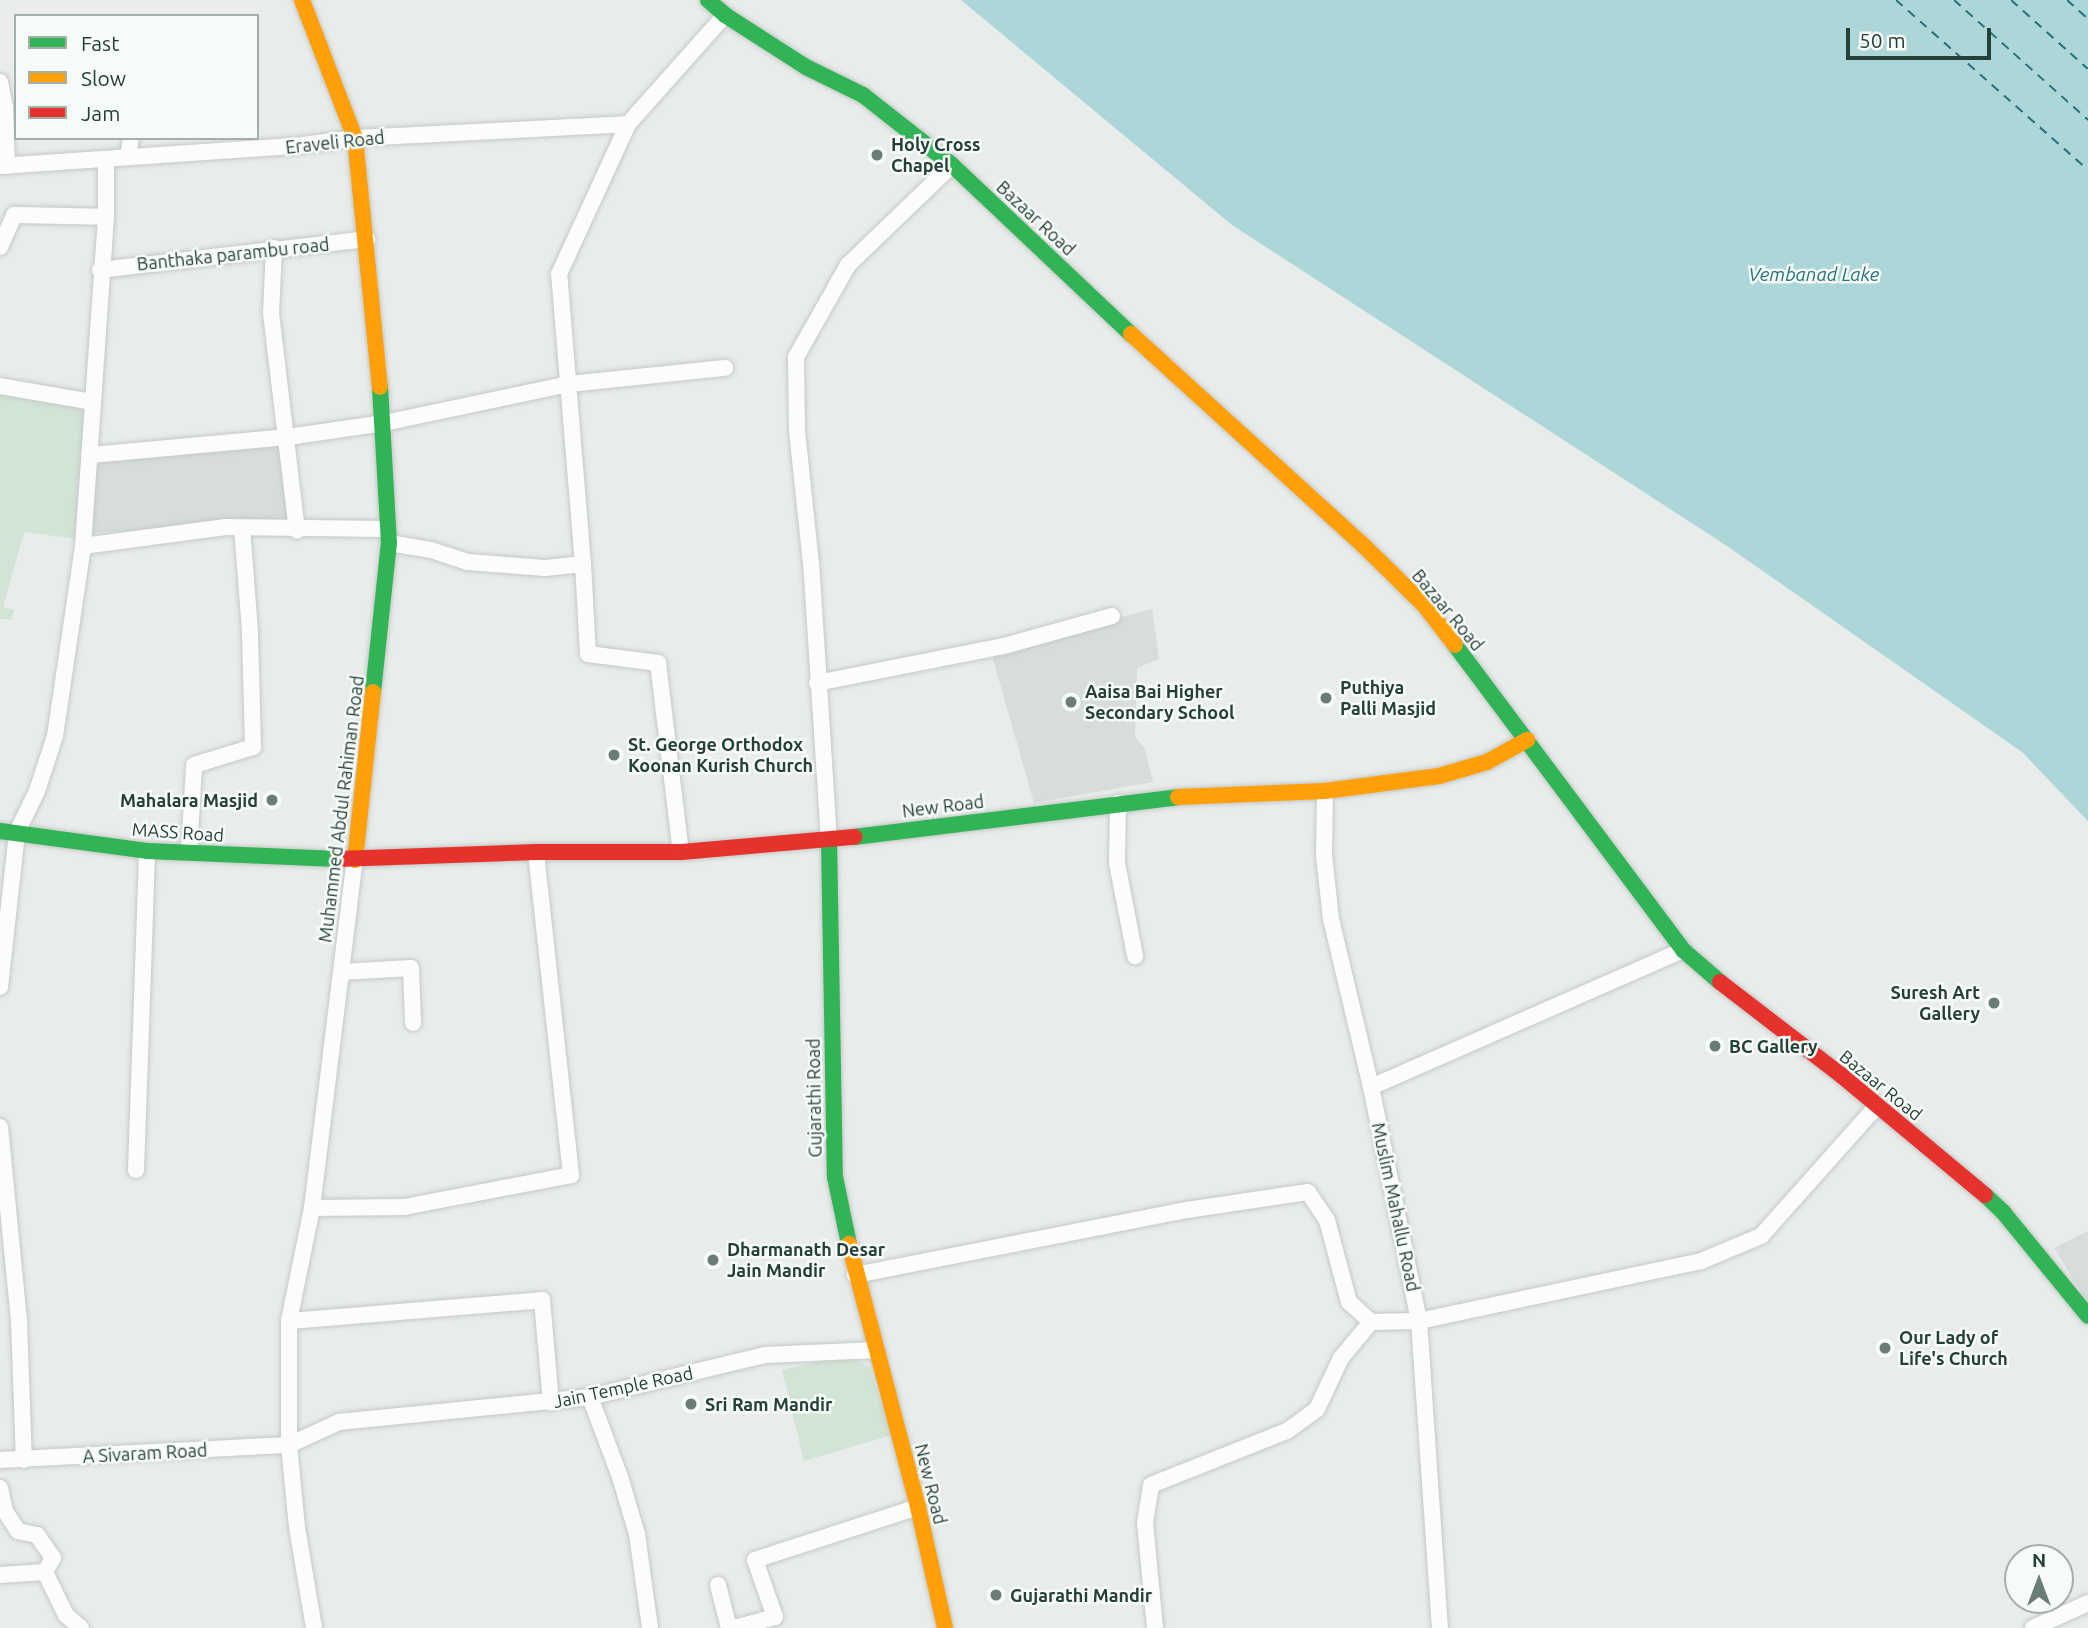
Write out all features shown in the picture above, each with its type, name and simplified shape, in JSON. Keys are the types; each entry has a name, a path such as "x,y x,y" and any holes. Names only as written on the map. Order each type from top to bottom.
{"street":[{"name":"Muhammed Abdul Rahiman Road","path":"302,0 355,138 384,424 389,536 355,860 312,1208 289,1321 289,1445 296,1527 314,1628"},
{"name":"Bazaar Road","path":"708,0 724,15 806,67 863,95 952,165 1198,397 1380,562 1425,607 1684,950 1751,1009 1842,1076 1876,1108 1956,1168 2003,1212 2088,1316"},
{"path":"681,852 658,663 589,654 559,274 628,124 724,15"},
{"path":"1,90 4,166"},
{"name":"Eraveli Road","path":"4,166 128,157 236,144 628,124"},
{"path":"128,157 131,140"},
{"path":"0,987 17,832 37,791 55,736 83,546 100,270 106,217 106,159"},
{"path":"829,840 811,564 797,430 796,357 848,265 952,165"},
{"path":"0,247 15,215 106,217"},
{"name":"Banthaka parambu road","path":"100,270 274,248 367,240"},
{"path":"274,248 271,313 298,530"},
{"path":"90,455 288,437 384,424 569,384 724,368"},
{"path":"0,386 93,402"},
{"path":"83,546 242,527 389,536 468,562 545,568 583,564"},
{"path":"189,853 194,765 253,747 250,631 242,527"},
{"path":"817,682 1004,646 1112,617"},
{"name":"New Road","path":"355,860 536,852 681,852 829,840 1150,798 1325,791 1439,776 1487,762 1527,740"},
{"name":"Muslim Mahallu Road","path":"1325,791 1324,855 1331,919 1371,1087 1419,1321 1440,1628"},
{"path":"1118,803 1117,863 1135,956"},
{"name":"MASS Road","path":"0,831 147,851 355,860"},
{"name":"Gujarathi Road","path":"829,840 835,1177 855,1275 876,1350"},
{"path":"136,1170 147,851"},
{"path":"312,1208 404,1207 571,1174 536,852"},
{"path":"1371,1087 1684,950"},
{"path":"341,972 411,968 413,1023"},
{"path":"855,1275 1187,1210 1308,1192 1327,1220 1349,1302 1371,1322 1419,1321 1701,1261 1761,1236 1876,1108"},
{"path":"0,1127 19,1321 24,1460"},
{"path":"289,1321 542,1300 551,1403"},
{"path":"1155,1628 1145,1523 1151,1485 1287,1431 1317,1409 1341,1358 1371,1322"},
{"name":"New Road","path":"876,1350 918,1507 945,1628"},
{"name":"Jain Temple Road","path":"289,1445 339,1422 551,1403 590,1397 765,1355 876,1350"},
{"path":"590,1397 637,1534 650,1628"},
{"name":"A Sivaram Road","path":"0,1460 289,1445"},
{"path":"0,1488 5,1511 18,1531"},
{"path":"734,1628 775,1616 755,1560 918,1507"},
{"path":"0,1531 37,1535 53,1558 44,1572"},
{"path":"0,1575 44,1572"},
{"path":"44,1572 66,1615 80,1628"},
{"path":"718,1585 729,1628"},
{"path":"2033,1628 2088,1603"}],"shaded area":[{"path":"283,442 295,522 93,533 94,461"},
{"name":"Aaisa Bai Higher Secondary School","path":"1152,609 1159,659 1137,668 1135,737 1145,749 1153,782 1034,803 991,652"},
{"path":"2088,1231 2088,1303 2054,1248"}],"green space":[{"path":"0,392 88,407 78,539 24,532 3,607 14,610 12,620 0,619"},
{"path":"835,1357 857,1360 869,1367 892,1435 804,1461 782,1370"}],"water":[{"name":"Vembanad Lake","path":"961,0 2088,0 2088,821 2022,752 1727,546 1232,225"}],"ferry route":[{"path":"1896,0 2088,170"},
{"path":"1954,0 2088,120"},
{"path":"2011,0 2088,69"},
{"path":"2067,0 2088,19"}],"traffic: fast":[{"path":"708,0 725,15 806,67 863,95 952,165 1131,334"},
{"path":"373,692 389,543 380,387"},
{"path":"1455,645 1683,950 1720,982"},
{"path":"854,837 1178,797"},
{"path":"0,831 147,851 338,859"},
{"path":"829,840 835,1177 849,1244"},
{"path":"1985,1195 2003,1212 2088,1316"}],"traffic: slow":[{"path":"302,0 355,138 380,387"},
{"path":"1131,334 1362,544 1425,606 1455,645"},
{"path":"355,860 373,692"},
{"path":"1178,797 1325,791 1439,776 1487,762 1527,740"},
{"path":"849,1244 918,1507 945,1628"}],"traffic: jam":[{"path":"338,859 536,852 681,852 854,837"},
{"path":"1720,982 1842,1076 1985,1195"}],"place":[{"name":"Holy Cross Chapel","path":"877,155"},
{"name":"Puthiya Palli Masjid","path":"1326,698"},
{"name":"Aaisa Bai Higher Secondary School","path":"1071,702"},
{"name":"St. George Orthodox Koonan Kurish Church","path":"614,755"},
{"name":"Mahalara Masjid","path":"272,800"},
{"name":"Suresh Art Gallery","path":"1994,1003"},
{"name":"BC Gallery","path":"1715,1046"},
{"name":"Dharmanath Desar Jain Mandir","path":"713,1260"},
{"name":"Our Lady of Life's Church","path":"1885,1348"},
{"name":"Sri Ram Mandir","path":"691,1404"},
{"name":"Gujarathi Mandir","path":"996,1595"}]}
